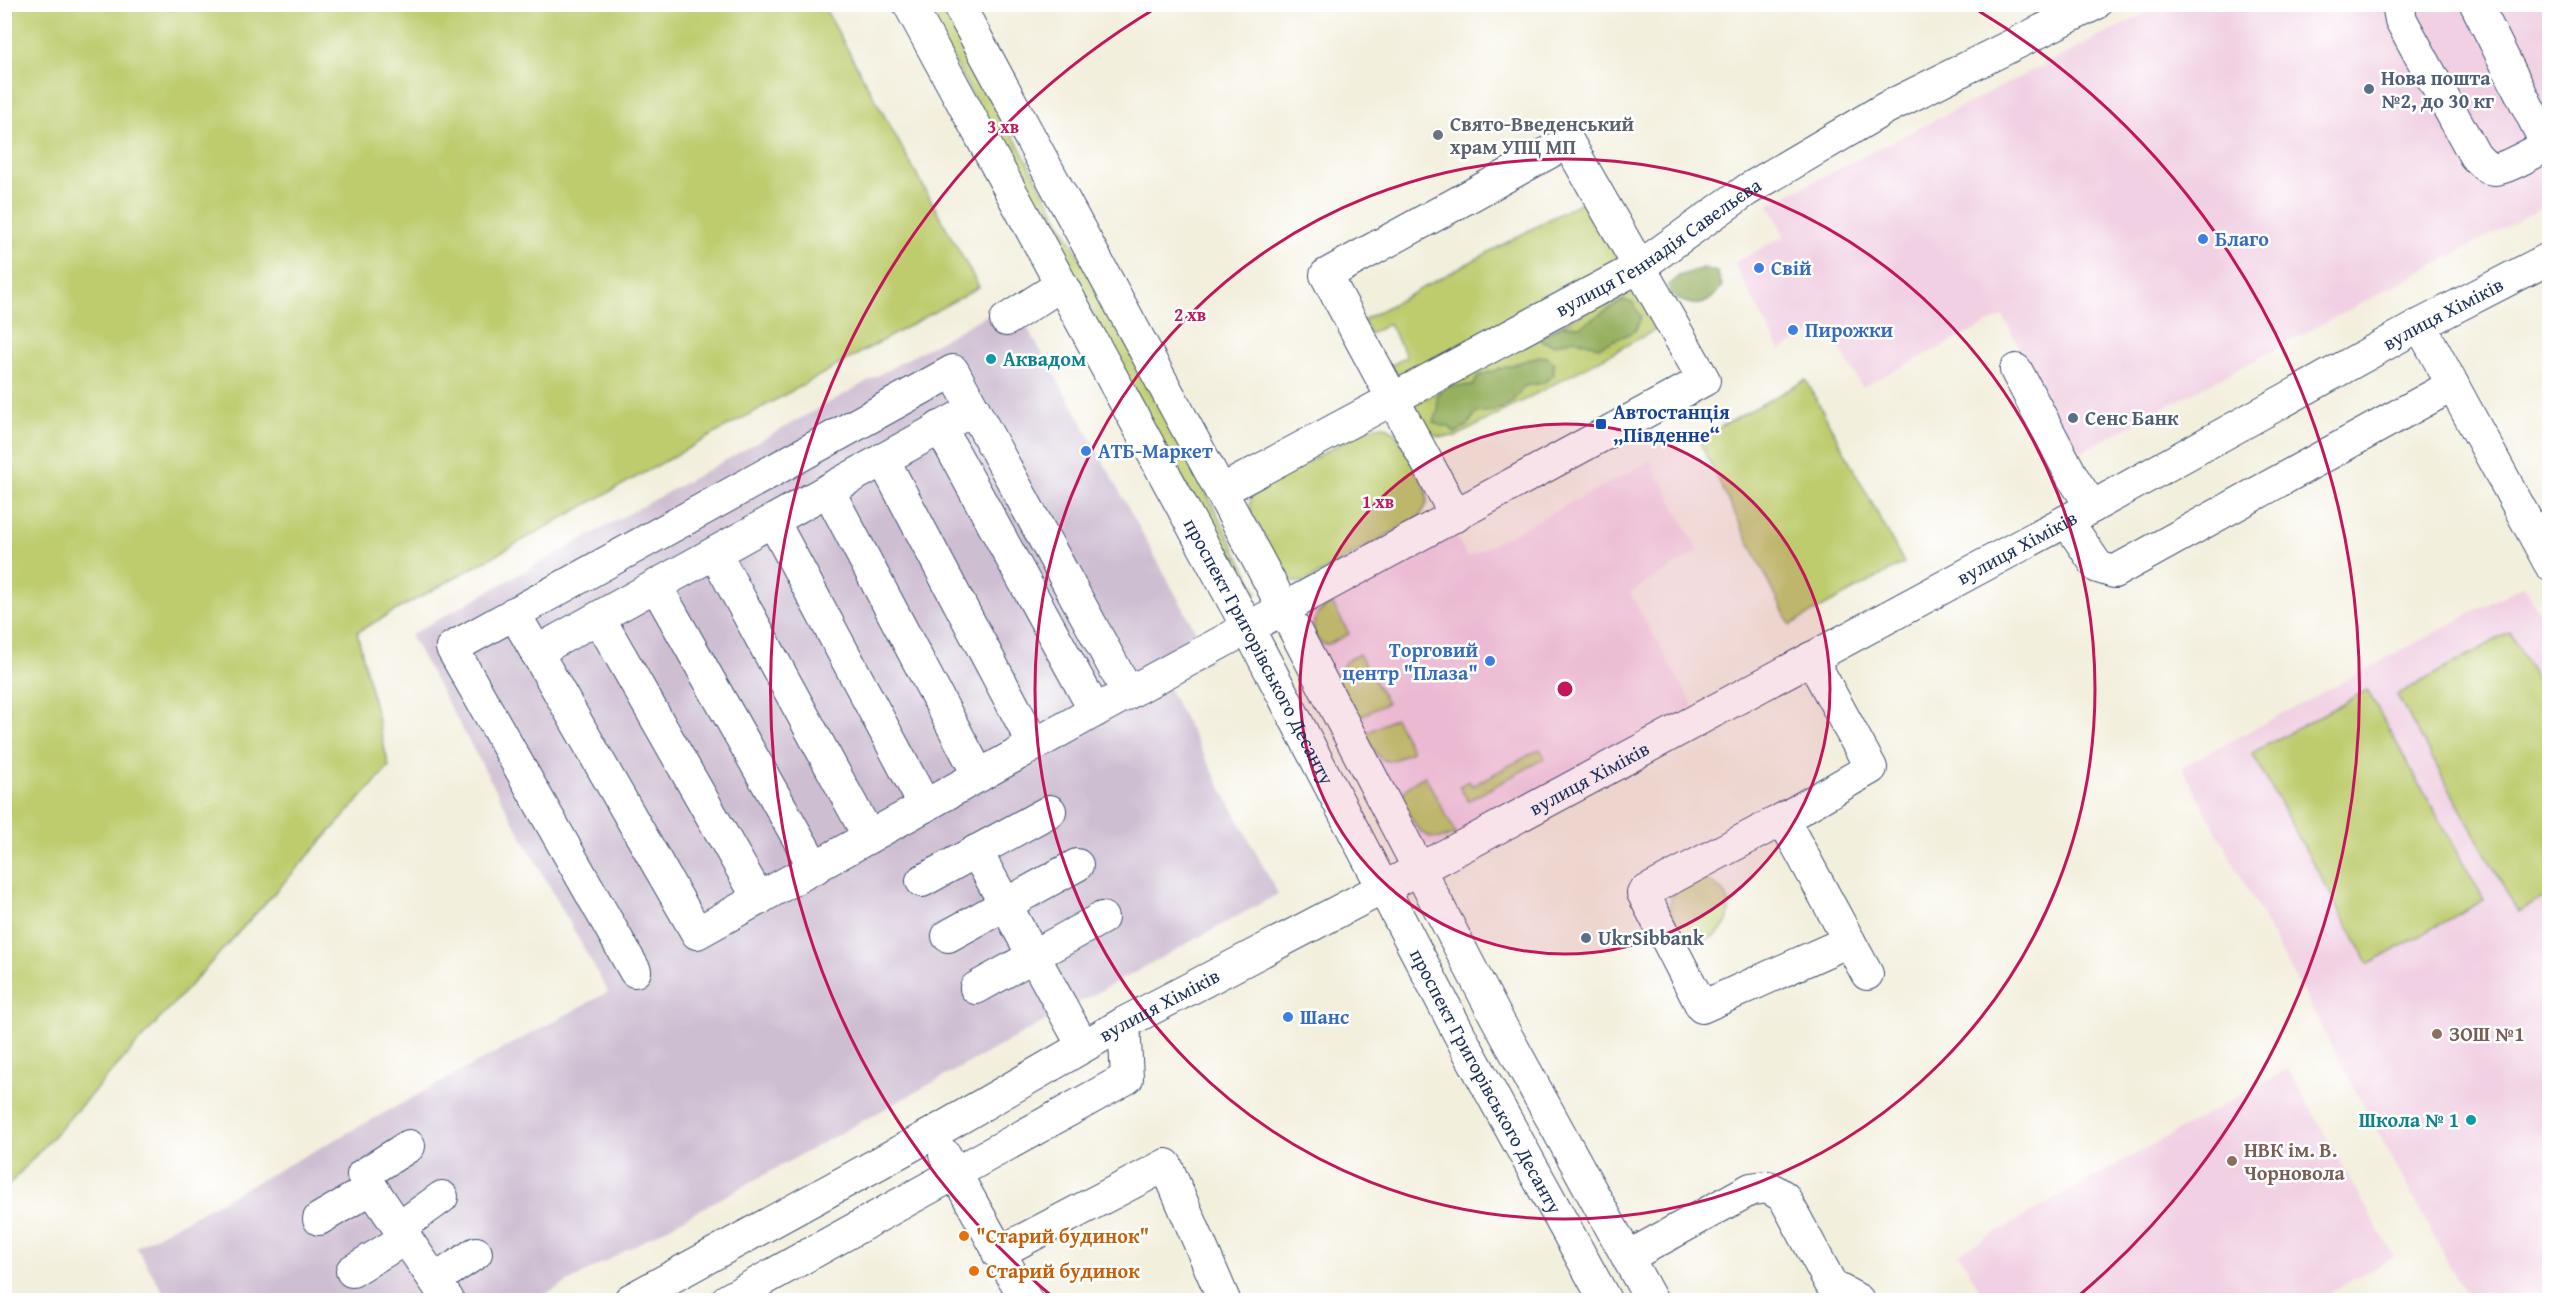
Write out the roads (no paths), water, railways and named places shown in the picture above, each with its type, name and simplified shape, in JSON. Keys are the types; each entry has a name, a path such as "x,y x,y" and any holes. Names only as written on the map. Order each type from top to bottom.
{"street":[{"name":"проспект Григорівського Десанту","path":"909,4 1248,628 1466,1047 1605,1300"},
{"name":"проспект Григорівського Десанту","path":"958,4 1221,491 1496,1017 1652,1300"},
{"name":"вулиця Геннадія Савельєва","path":"1221,491 1639,267 1747,190 1886,108 2096,4"},
{"path":"2398,4 2401,20 2475,156 2487,167 2498,169 2548,148 2476,4"},
{"path":"514,613 697,933 1095,711 1284,610 1456,516 1704,380 1568,142 1326,275 1456,516"},
{"name":"вулиця Хіміків","path":"630,1300 932,1134 1124,1023 1419,867 1471,842 2080,514 2420,325 2550,258"},
{"path":"1006,320 1061,285"},
{"path":"2420,325 2550,564"},
{"path":"2016,370 2073,478 2080,514 2098,567 2114,572 2453,385"},
{"path":"635,971 452,648 514,613 953,371 1128,693"},
{"path":"536,652 974,409"},
{"path":"940,427 1095,711"},
{"path":"883,459 1034,745"},
{"path":"828,490 979,776"},
{"path":"773,520 925,806"},
{"path":"715,553 869,837"},
{"path":"656,586 814,868"},
{"path":"599,618 759,899"},
{"path":"1811,658 1871,768 1783,819 1643,893 1702,1007 1850,941"},
{"path":"922,880 1050,811"},
{"path":"1783,819 1867,974"},
{"path":"976,851 1083,1046"},
{"path":"948,936 1077,865"},
{"path":"976,988 1102,918"},
{"path":"727,1300 1127,1078 1124,1023"},
{"path":"932,1134 1026,1300"},
{"path":"409,1146 363,1175 403,1233 438,1293 476,1253"},
{"path":"998,1253 1166,1165 1224,1300"},
{"path":"1628,1257 1751,1188 1768,1187 1784,1197 1832,1286 1858,1300"},
{"path":"319,1219 372,1188"},
{"path":"1555,1209 1591,1190"},
{"path":"352,1271 403,1233 442,1197"}],"place":[{"name":"Нова пошта №2, до 30 кг","path":"2369,89"},
{"name":"Свято-Введенський храм УПЦ МП","path":"1438,135"},
{"name":"Благо","path":"2203,239"},
{"name":"Свій","path":"1759,268"},
{"name":"Пирожки","path":"1793,330"},
{"name":"Аквадом","path":"991,359"},
{"name":"Сенс Банк","path":"2073,418"},
{"name":"Автостанція „Південне“","path":"1601,424"},
{"name":"АТБ-Маркет","path":"1086,451"},
{"name":"Торговий центр \"Плаза\"","path":"1490,661"},
{"name":"UkrSibbank","path":"1586,938"},
{"name":"Шанс","path":"1288,1017"},
{"name":"ЗОШ №1","path":"2437,1034"},
{"name":"Школа № 1","path":"2471,1120"},
{"name":"НВК ім. В. Чорновола","path":"2232,1161"},
{"name":"\"Старий будинок\"","path":"964,1236"},
{"name":"Старий будинок","path":"974,1271"}]}
